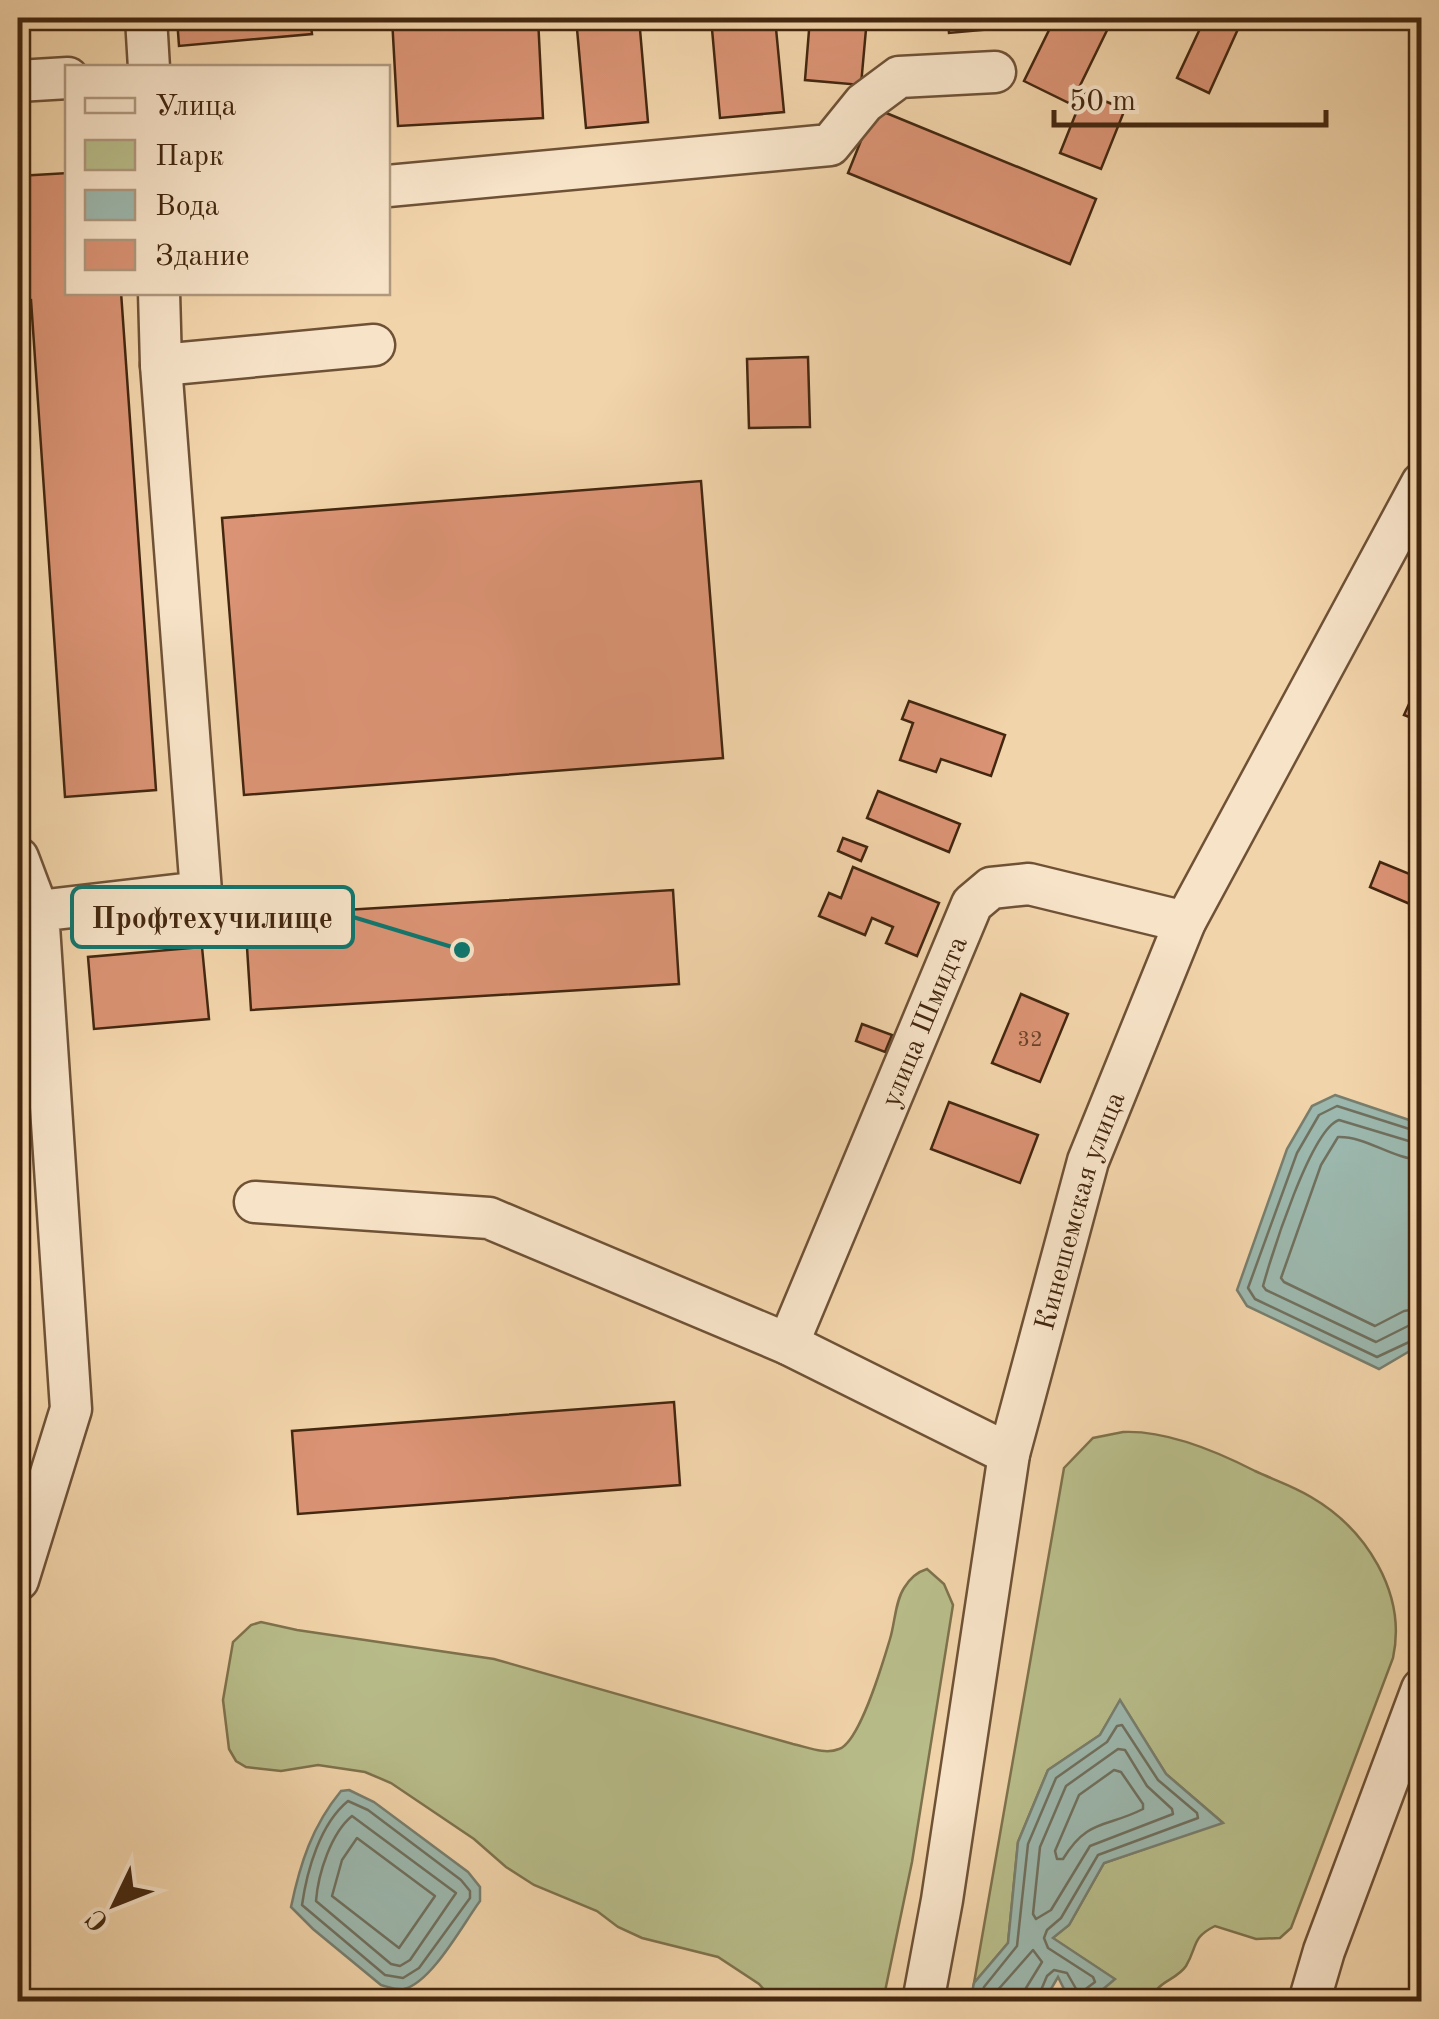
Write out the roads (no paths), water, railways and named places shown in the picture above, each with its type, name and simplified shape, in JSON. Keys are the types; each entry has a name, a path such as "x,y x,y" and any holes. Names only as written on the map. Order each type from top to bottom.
{"street":[{"path":"146,18 149,65"},
{"path":"390,186 830,145 864,103 899,78 995,72"},
{"path":"18,81 65,78"},
{"path":"38,912 201,892 159,295"},
{"path":"161,365 374,346"},
{"name":"Кинешемская улица","path":"923,2002 1009,1454 1088,1161 1185,922 1422,483"},
{"path":"18,858 38,912 71,1409 18,1580"},
{"name":"улица Шмидта","path":"788,1344 972,904 991,888 1030,884 1185,922"},
{"path":"255,1202 490,1218 788,1344 1009,1454"},
{"path":"1309,2002 1324,1951 1422,1689"}],"water":[{"path":"1335,1095 1421,1124 1421,1340 1420,1345 1379,1369 1247,1306 1237,1290 1287,1149 1312,1106"},
{"path":"1120,1700 1166,1774 1223,1823 1104,1863 1069,1925 1053,1938 1115,1979 1089,2001 1070,2001 1058,1977 1044,2001 970,2001 974,1983 1008,1943 1018,1842 1048,1770 1100,1735"},
{"path":"349,1790 374,1802 468,1872 480,1887 480,1901 446,1951 425,1976 404,1989 381,1985 291,1907 315,1832 341,1791"}],"place":[{"name":"Профтехучилище","path":"462,950"}]}
